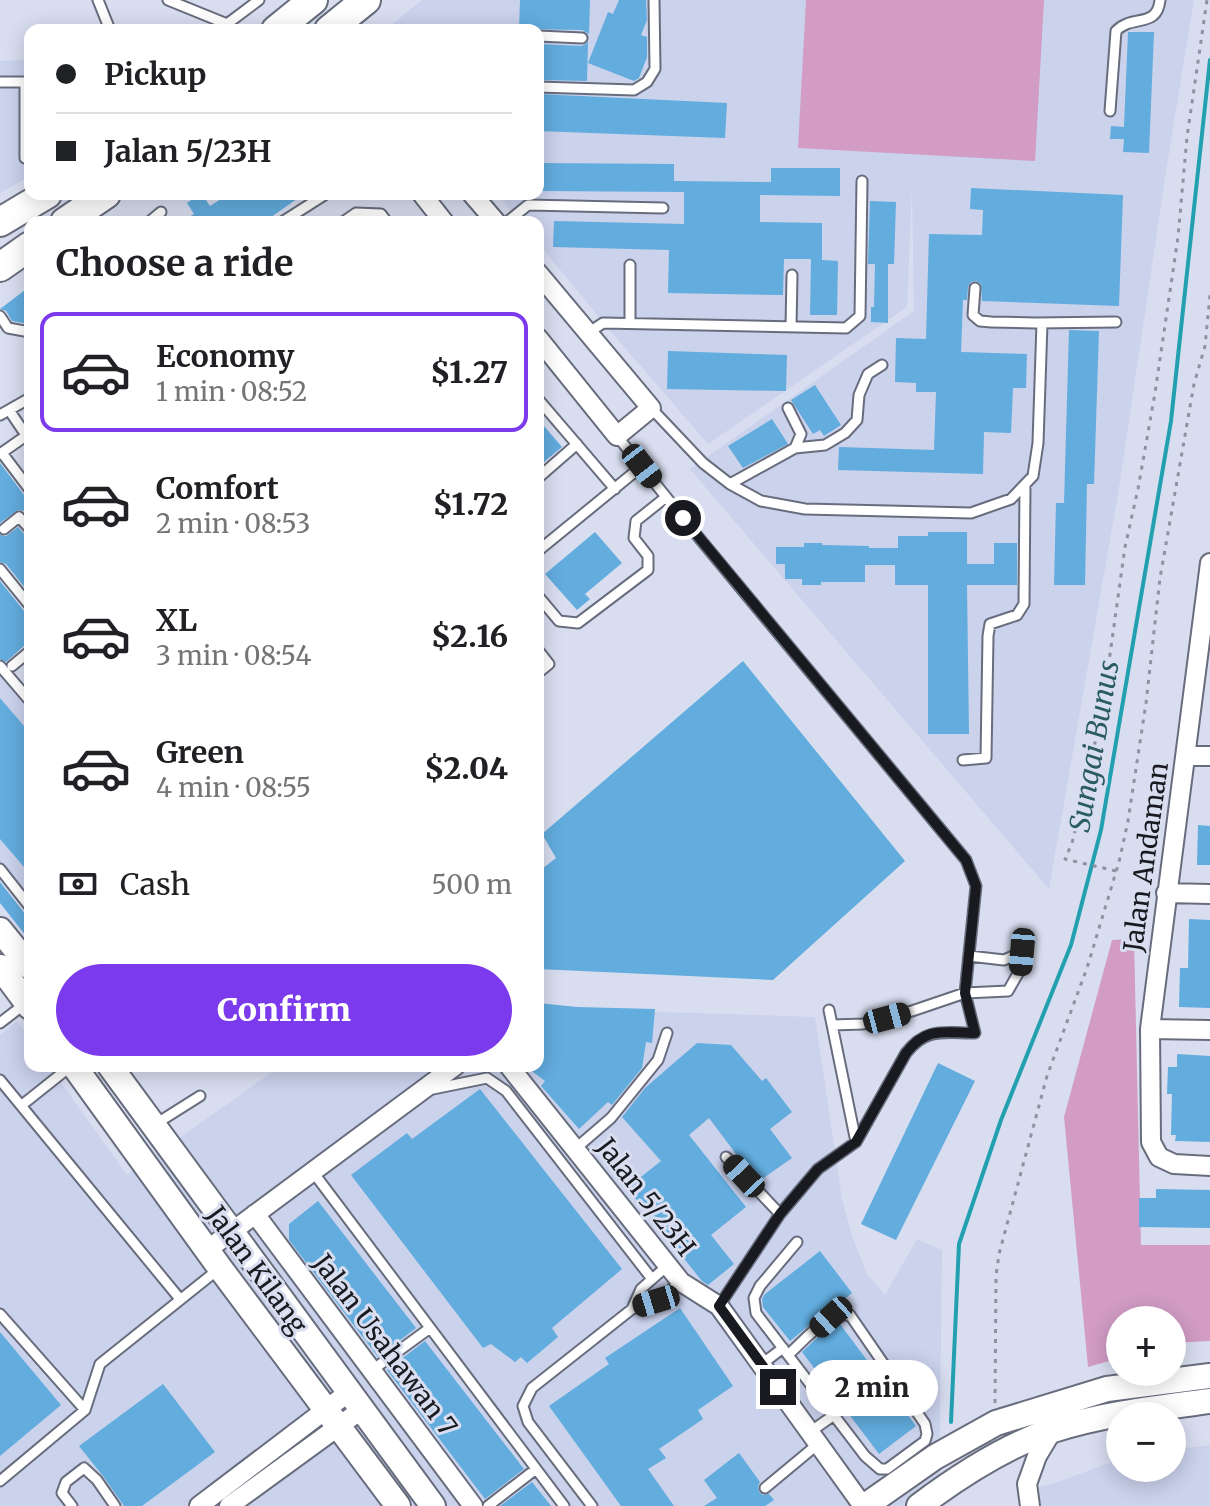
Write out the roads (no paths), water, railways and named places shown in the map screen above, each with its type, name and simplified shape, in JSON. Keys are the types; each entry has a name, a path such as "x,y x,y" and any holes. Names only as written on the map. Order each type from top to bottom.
{"main road":[{"path":"289,24 313,0"},
{"path":"339,24 366,0"},
{"path":"0,222 37,200"},
{"path":"74,216 97,200"},
{"path":"0,267 24,250"},
{"path":"0,930 24,960"},
{"path":"0,967 24,1000"},
{"name":"Jalan Kilang","path":"76,1072 398,1506"},
{"name":"Jalan Kilang","path":"114,1072 433,1506"},
{"path":"864,1506 935,1457 996,1423 1107,1389 1210,1376"},
{"path":"919,1506 992,1457 1052,1431 1132,1411 1210,1401"}],"street":[{"path":"313,0 331,24"},
{"path":"427,200 439,216"},
{"path":"477,200 491,216"},
{"path":"544,280 651,408 617,436 544,345"},
{"name":"Jalan Andaman","path":"1210,563 1206,617 1166,893 1150,1029 1151,1142 1159,1157 1174,1164 1210,1166"},
{"path":"1186,756 1210,756"},
{"path":"1166,893 1210,894"},
{"path":"1150,1029 1210,1030"},
{"path":"213,1259 231,1232 447,1072"},
{"name":"Jalan 5/23H","path":"514,1072 681,1282 719,1306 864,1506"},
{"name":"Jalan Usahawan 7","path":"255,1214 473,1506"},
{"path":"199,1506 355,1401"},
{"path":"229,1506 332,1418"},
{"path":"1030,1506 1027,1484 1037,1456 1052,1431"}],"lane":[{"path":"98,0 108,24"},
{"path":"168,0 227,24 259,0"},
{"path":"544,87 634,90 647,82 655,69 654,0"},
{"path":"1110,111 1116,31 1123,23 1152,18 1159,11 1160,0"},
{"path":"544,36 582,38"},
{"path":"0,82 24,82"},
{"path":"588,333 603,323 846,328 860,316 862,181"},
{"path":"291,216 317,200"},
{"path":"514,216 528,205 663,208"},
{"path":"156,216 161,212"},
{"path":"352,216 356,213 382,216"},
{"path":"630,265 630,323"},
{"path":"791,327 792,275"},
{"path":"975,288 973,315 980,321 1116,322"},
{"path":"0,316 8,328 24,331"},
{"path":"651,408 703,463 730,484 761,501 805,509 971,513 1011,499 1033,476 1038,443 1042,323"},
{"path":"730,484 795,448 825,445 845,433 857,420 859,395 868,374 882,365"},
{"path":"24,401 4,412 24,432"},
{"path":"544,406 615,489"},
{"path":"788,408 801,434 795,448"},
{"path":"617,436 966,860 976,886 965,993 975,1033 930,1032 915,1042 856,1142 818,1169 780,1214 719,1306"},
{"path":"24,440 1,453 24,482"},
{"path":"544,473 577,444"},
{"path":"544,546 642,466"},
{"path":"963,760 986,758 990,624 1017,615 1024,604 1025,485"},
{"path":"544,603 559,621 578,623 648,570 648,556 634,538 636,521 666,497"},
{"path":"1,529 19,517 24,522"},
{"path":"0,569 24,599"},
{"path":"12,666 24,656"},
{"path":"0,666 24,694"},
{"path":"0,869 24,899"},
{"path":"832,1025 863,1024 965,993 1008,991 1020,970 1022,952 1004,960 969,956"},
{"path":"0,1023 24,1008"},
{"path":"829,1010 856,1142"},
{"path":"575,1149 611,1118 658,1060 667,1033"},
{"path":"22,1105 64,1072"},
{"path":"420,1092 487,1078 506,1091 652,1279"},
{"path":"0,1080 180,1299"},
{"path":"154,1125 200,1096"},
{"path":"726,1157 780,1214"},
{"path":"313,1172 564,1506"},
{"path":"762,1364 785,1351 831,1317 850,1315 925,1424 925,1441 887,1469 880,1469 865,1456 834,1415 785,1351 756,1313 754,1298 760,1286 797,1242"},
{"path":"0,1481 85,1410 100,1364 180,1299 213,1259"},
{"path":"632,1309 641,1289 667,1266"},
{"path":"592,1506 528,1422 523,1406 532,1388 632,1309 656,1301 681,1282"},
{"path":"0,1314 85,1410"},
{"path":"371,1371 430,1328"},
{"path":"765,1488 834,1415"},
{"path":"72,1506 62,1493 66,1482 84,1468 97,1480 115,1506"},
{"path":"488,1506 536,1469"}],"waterway":[{"name":"Sungai Bunus","path":"951,1422 959,1244 1001,1120 1071,945 1101,830 1171,421 1210,60"}]}
